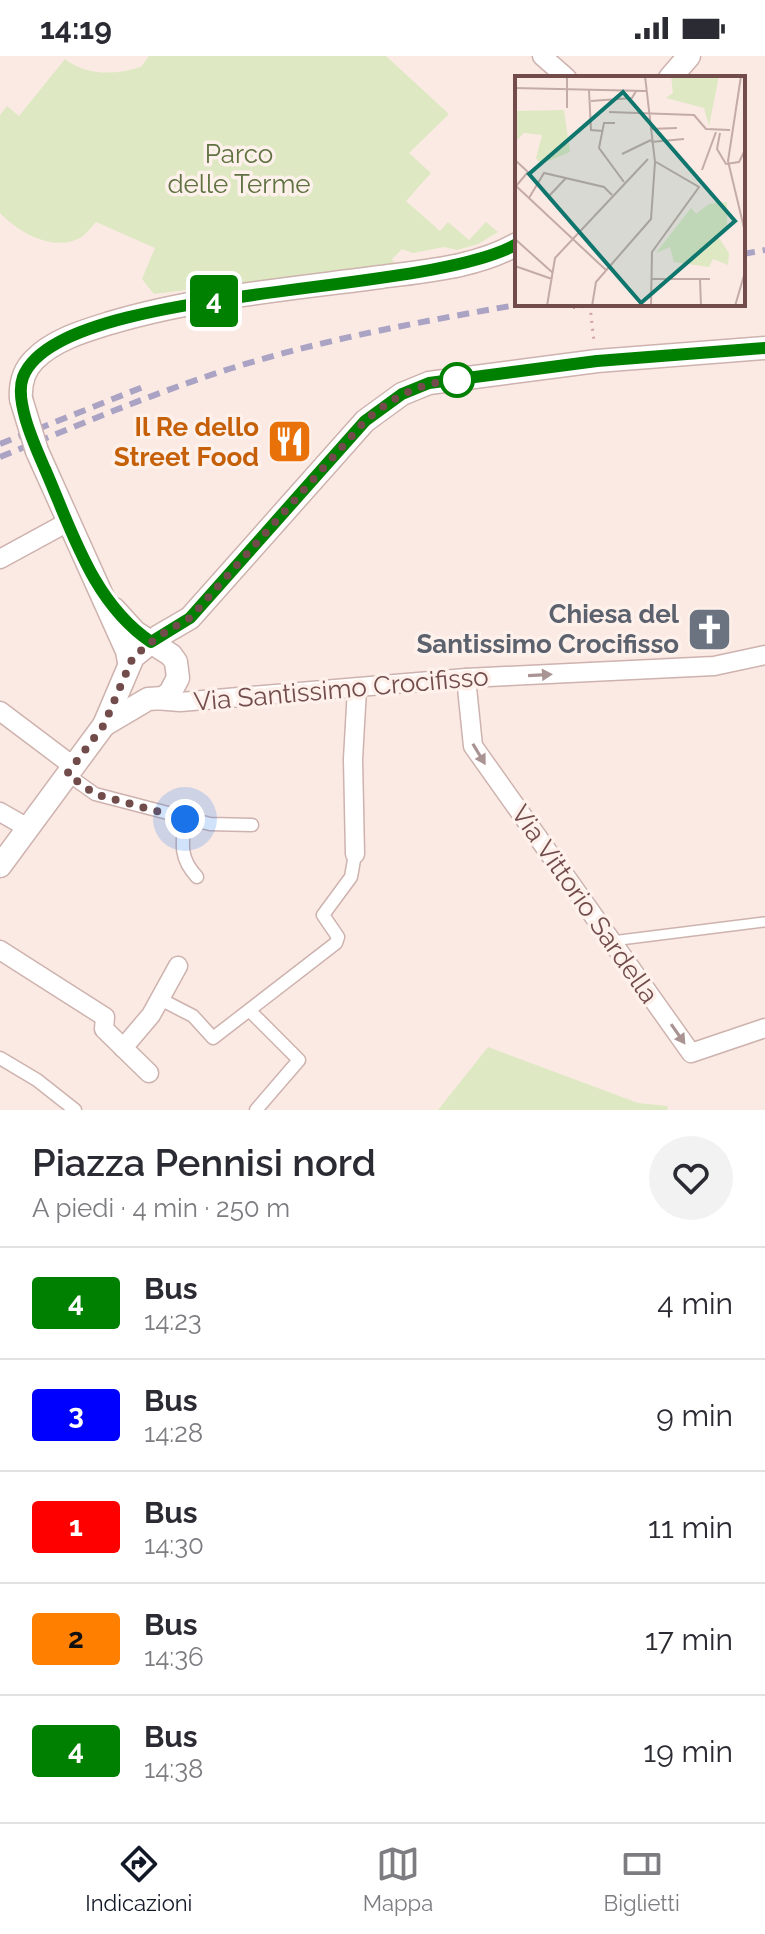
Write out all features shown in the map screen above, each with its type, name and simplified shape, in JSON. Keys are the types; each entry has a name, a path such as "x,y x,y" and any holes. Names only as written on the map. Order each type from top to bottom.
{"street":[{"path":"542,56 565,76"},
{"path":"672,76 689,56"},
{"path":"104,725 170,693 178,678 147,656 127,651 37,451 21,399 24,375 32,362 45,350 82,331 155,310 411,273 485,258 515,245"},
{"path":"0,866 104,725 147,656 190,618 365,421 402,394 429,383 597,361 765,348"},
{"path":"0,559 68,522"},
{"name":"Via Santissimo Crocifisso","path":"152,700 180,702 466,678 714,666 765,655"},
{"path":"147,656 131,689 152,700"},
{"name":"Via Vittorio Sardella","path":"466,678 473,746 691,1053 765,1028"},
{"path":"162,1000 193,1016 213,1038 336,943 338,937 323,915 351,877 355,854 353,759 357,689"},
{"path":"0,711 95,794 210,824 252,825"},
{"path":"0,812 28,828"},
{"path":"185,819 181,849 187,867 197,877"},
{"path":"0,950 105,1017 104,1029 149,1073"},
{"path":"123,1048 162,1000 178,966"},
{"path":"250,1011 299,1060 256,1110"},
{"path":"0,1058 37,1080 75,1110"}],"lane":[{"path":"612,941 764,922"}],"path":[{"path":"569,306 590,306 597,361"}],"green space":[{"name":"Parco delle Terme","path":"149,56 386,56 449,114 409,153 431,173 406,201 440,231 448,222 469,240 486,222 498,232 478,244 457,250 444,247 413,253 402,249 392,259 395,264 154,294 142,279 155,248 96,222 83,236 61,243 38,239 17,228 0,213 0,115 7,106 19,116 65,59 82,69 122,72 141,67"},
{"path":"488,1047 638,1103 667,1106 668,1110 438,1110"}],"railway":[{"path":"745,254 765,250"},
{"path":"0,457 171,389 265,358 374,332 515,305"},
{"path":"0,444 148,385"}],"bus line":[{"name":"4","path":"515,245 485,258 411,273 155,310 82,331 45,350 32,362 24,375 21,399 37,451 101,592 121,618 151,642 190,618 365,421 402,394 429,383 597,361 765,348"}],"place":[{"name":"Il Re dello Street Food","path":"290,442"},
{"name":"Chiesa del Santissimo Crocifisso","path":"710,629"}],"route":[{"path":"185,819 95,794 67,774 104,725 129,662 159,636 190,618 365,421 402,394 429,383 457,380"}]}
